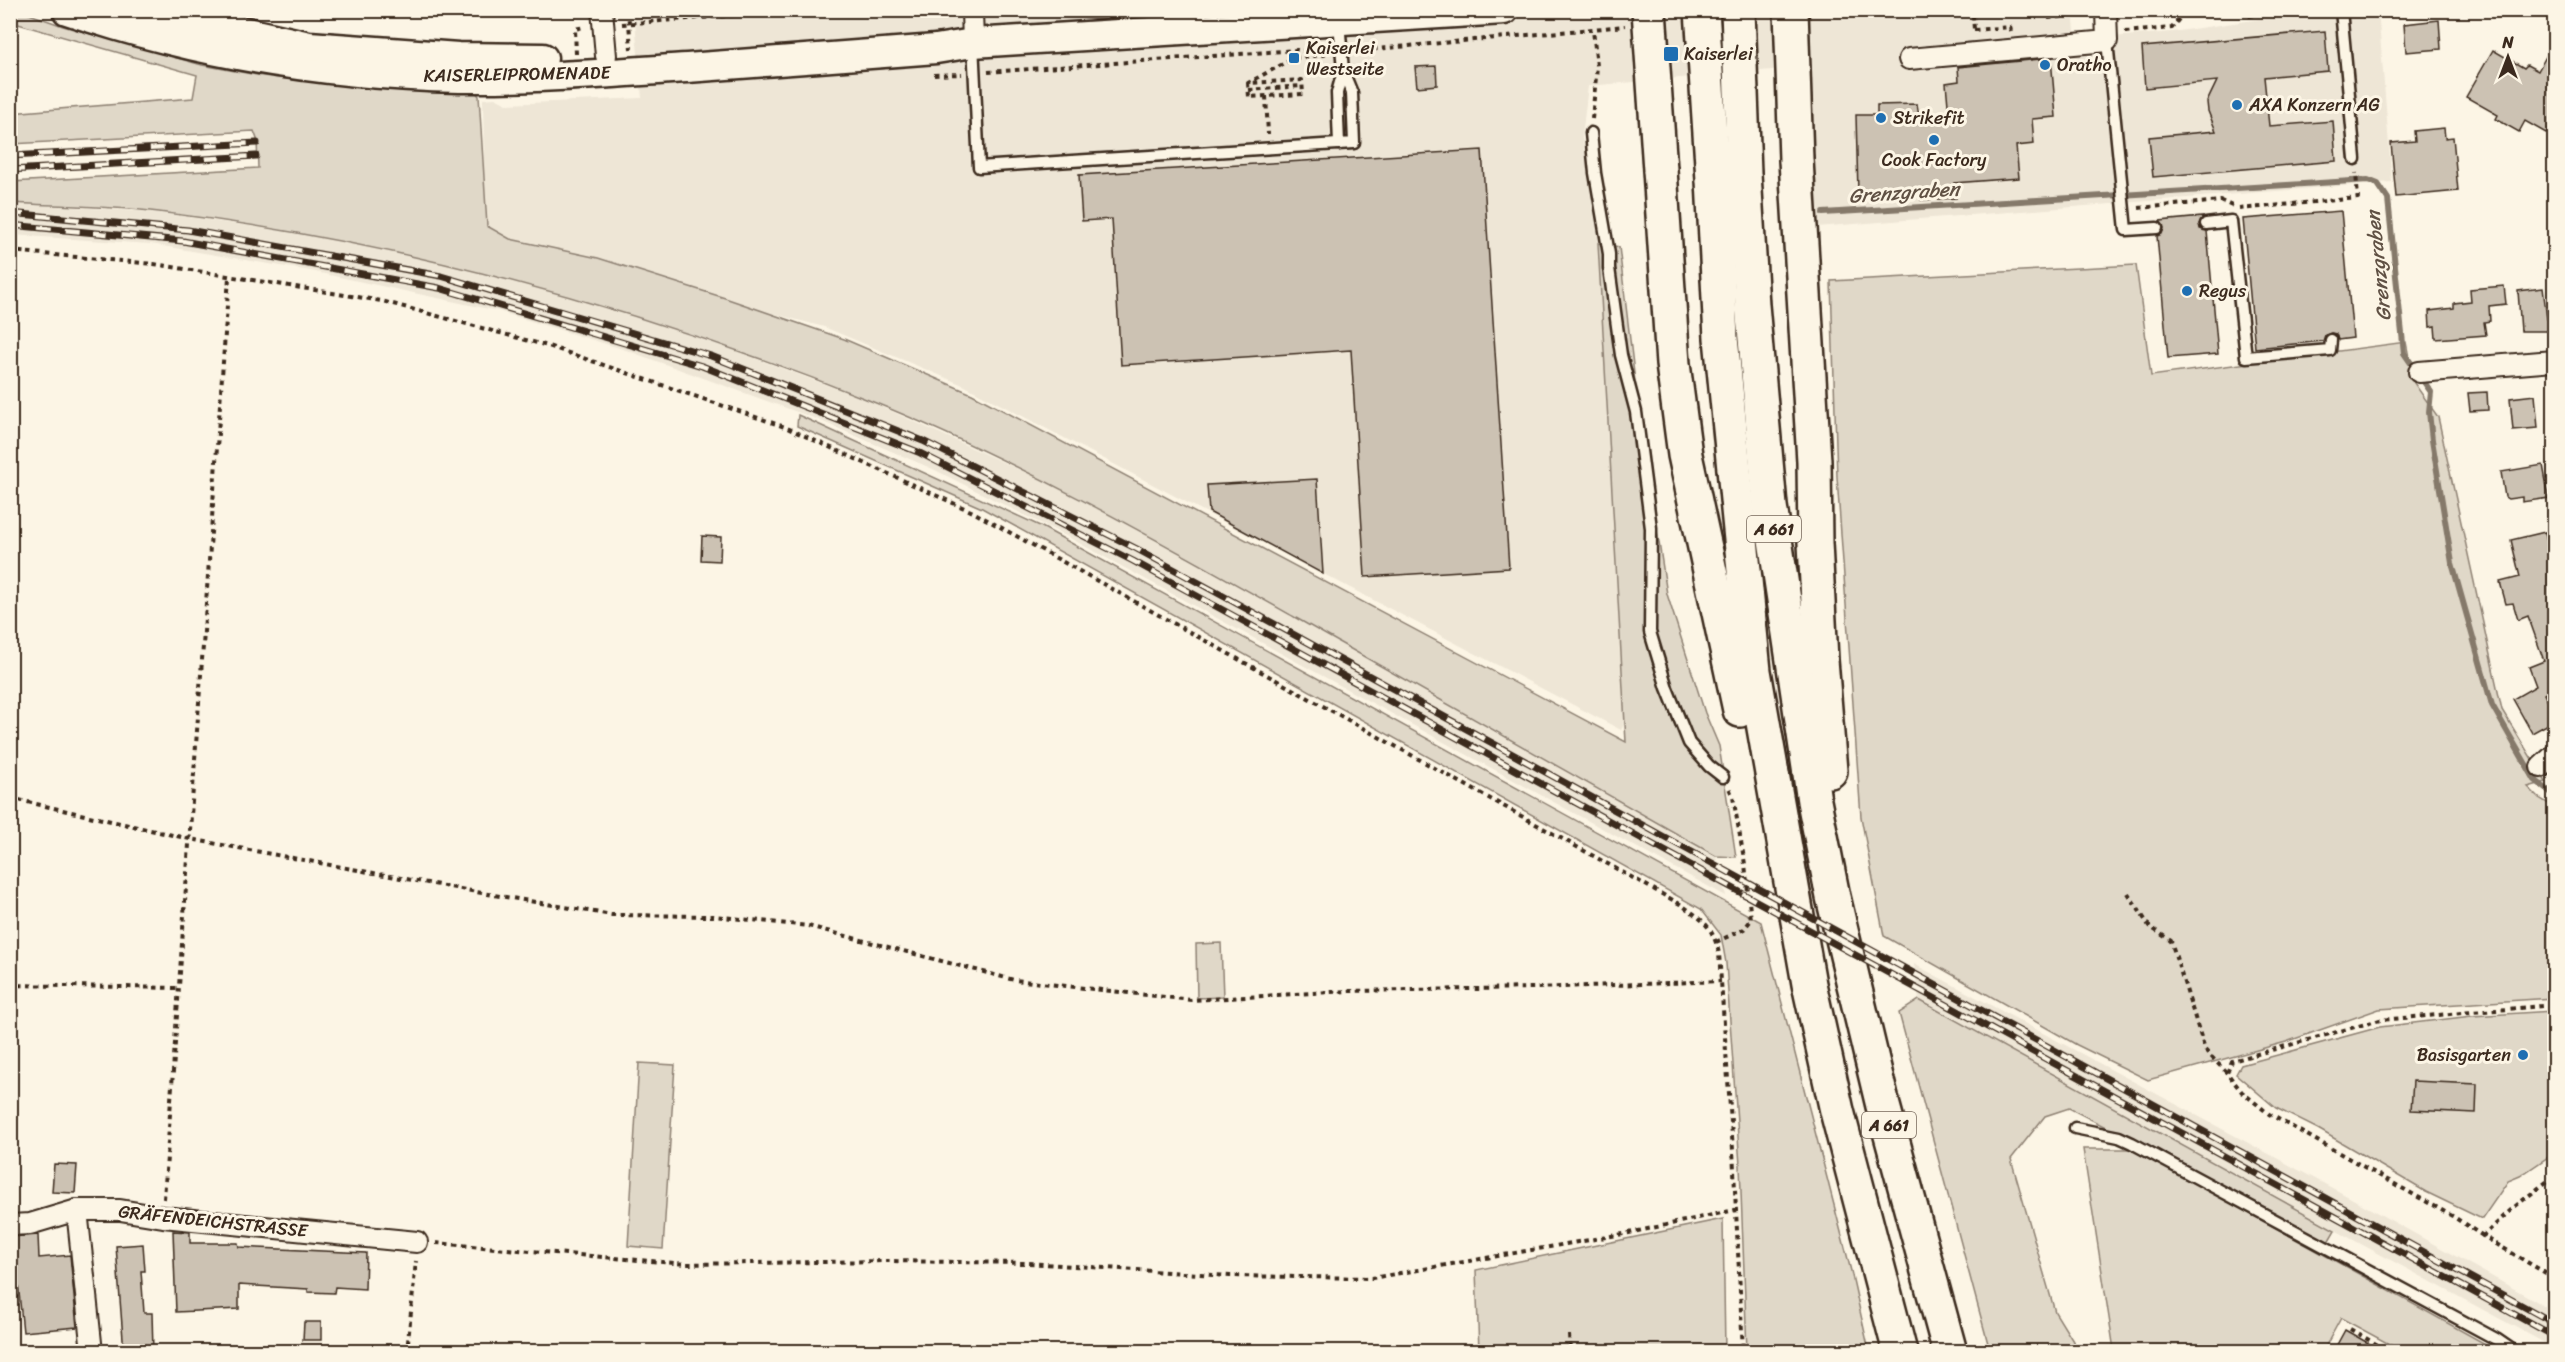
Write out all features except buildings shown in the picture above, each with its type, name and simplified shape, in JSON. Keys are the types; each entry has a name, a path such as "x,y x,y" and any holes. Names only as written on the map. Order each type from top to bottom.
{"highway":[{"name":"A 661","path":"1649,10 1672,352 1685,455 1749,755 1791,887"},
{"name":"A 661","path":"1702,10 1752,305 1770,506 1814,801 1829,881 1884,1106 1950,1352"},
{"name":"A 661","path":"1738,10 1721,338 1754,671 1809,984 1837,1111 1900,1352"},
{"name":"A 661","path":"1791,10 1796,160 1814,461 1820,648 1831,779 1829,881"}],"main road":[{"name":"KAISERLEIPROMENADE","path":"67,10 151,35 218,32"},
{"name":"KAISERLEIPROMENADE","path":"148,10 218,32 309,46 607,65 929,37 973,43 1339,16 1504,10"}],"street":[{"path":"972,10 973,43"},
{"path":"1909,59 2106,38 2106,10"},
{"path":"603,18 607,65"},
{"path":"2419,372 2554,361"},
{"path":"77,1210 92,1352"},
{"name":"GRÄFENDEICHSTRASSE","path":"10,1225 30,1224 77,1210 120,1210 163,1217 417,1242"}],"lane":[{"path":"2341,10 2355,164"},
{"path":"973,43 979,167 1354,143 1352,93 1343,71 1339,16"},
{"path":"2106,38 2126,230 2157,228"},
{"path":"1339,144 1337,93 1343,71"},
{"path":"1591,133 1621,355 1636,412 1651,528 1650,632 1667,688 1689,743 1709,766 1723,777"},
{"path":"2206,224 2231,221 2246,357 2330,350 2331,340"},
{"path":"2075,1128 2119,1137 2132,1143 2496,1339 2515,1352"}],"path":[{"path":"575,29 603,18 803,10"},
{"path":"2133,16 2221,10"},
{"path":"2241,10 2248,16 2267,14 2269,10"},
{"path":"2106,38 2172,28 2184,11"},
{"path":"1973,15 1975,36"},
{"path":"2048,18 2084,15"},
{"path":"1974,30 1994,28"},
{"path":"1366,49 1593,30 1597,66 1591,133"},
{"path":"1248,83 1294,58 1318,55"},
{"path":"1302,80 1303,94 1249,98 1248,83 1302,80"},
{"path":"1249,90 1302,86"},
{"path":"1266,96 1269,147"},
{"path":"2122,207 2221,201 2238,208 2358,198 2355,164"},
{"path":"10,251 154,264 382,301 548,346 786,428 973,512 1680,904 1705,921 1716,942 1721,981 1743,1352"},
{"path":"163,1217 229,277"},
{"path":"1716,942 1744,929 1751,920 1745,864 1732,797 1723,777"},
{"path":"10,798 190,839 482,893 612,915 713,916 808,926 1014,980 1191,1000 1349,991 1535,988 1721,981"},
{"path":"2127,892 2149,926 2170,941 2205,1050 2242,1092 2268,1114 2454,1216 2554,1278"},
{"path":"10,985 178,988"},
{"path":"2226,1072 2232,1061 2380,1020 2554,1005"},
{"path":"2484,1236 2512,1208 2554,1176"},
{"path":"408,1352 417,1242 686,1264 886,1261 1016,1263 1230,1276 1372,1278 1629,1233 1735,1210"},
{"path":"2350,1329 2390,1352"},
{"path":"1569,1335 1570,1352"}],"shaded area":[{"path":"11,10 21,11 63,26 202,65 263,76 337,85 474,90 479,96 487,226 510,239 598,258 844,339 972,394 1626,742 1598,243 1619,247 1638,407 1667,594 1705,713 1719,746 1736,857 1716,856 1243,588 1084,501 922,422 780,366 607,308 430,260 250,225 159,212 11,203 11,182 258,168 257,139 254,131 11,144 10,113 193,98 197,75 11,22"},
{"path":"634,10 2073,10 2076,40 2172,32 2316,11 2378,10 2392,182 1816,227 1807,67 1588,86 1582,137 1605,244 1642,692 1621,730 963,385 824,327 485,237 483,99 495,98 507,104 642,98"},
{"path":"10,203 155,212 317,236 501,276 668,326 867,400 1053,485 1210,570 1716,856 1726,896 1068,537 933,469 814,418 626,350 498,311 311,271 151,244 11,235"},
{"path":"2136,265 2151,376 2406,342 2414,383 2438,417 2502,710 2546,782 2528,787 2539,798 2554,807 2554,998 2379,1009 2286,1042 2148,1080 2077,1045 1884,936 1861,817 1837,477 1831,281"},
{"path":"798,415 1040,526 1761,922 1851,1271 1869,1351 1747,1351 1740,1165 1726,963 1721,935 1701,909 982,508 797,426"},
{"path":"1221,943 1223,997 1197,998 1196,944"},
{"path":"1914,964 2349,1197 2554,1311 2554,1348 1919,1000"},
{"path":"1919,1000 2335,1230 2328,1242 2069,1108 2045,1116 2011,1159 2055,1312 2079,1351 1990,1351 1899,1013"},
{"path":"2553,1011 2554,1153 2520,1176 2508,1181 2482,1219 2426,1192 2318,1129 2276,1108 2236,1074 2241,1065 2380,1027 2472,1016"},
{"path":"639,1063 675,1065 663,1249 628,1246"},
{"path":"2083,1149 2133,1149 2498,1351 2402,1351 2341,1318 2323,1351 2110,1351 2114,1350"},
{"path":"1723,1219 1725,1351 1479,1351 1476,1270"}],"waterway":[{"name":"Grenzgraben","path":"1823,213 2368,180 2378,184 2388,199 2404,353 2431,392 2429,412 2432,440 2452,563 2492,705 2535,780 2554,795"}],"railway":[{"path":"10,156 257,143"},
{"path":"10,170 256,156"},
{"path":"10,213 188,230 441,276 711,356 923,441 1137,549 2554,1323"},
{"path":"10,225 183,241 439,288 702,366 918,452 1133,561 2554,1336"}],"place":[{"name":"Kaiserlei","path":"1671,54"},
{"name":"Kaiserlei Westseite","path":"1294,58"},
{"name":"Oratho","path":"2045,65"},
{"name":"AXA Konzern AG","path":"2237,105"},
{"name":"Strikefit","path":"1881,118"},
{"name":"Cook Factory","path":"1934,140"},
{"name":"Regus","path":"2187,291"},
{"name":"Basisgarten","path":"2523,1055"}]}
